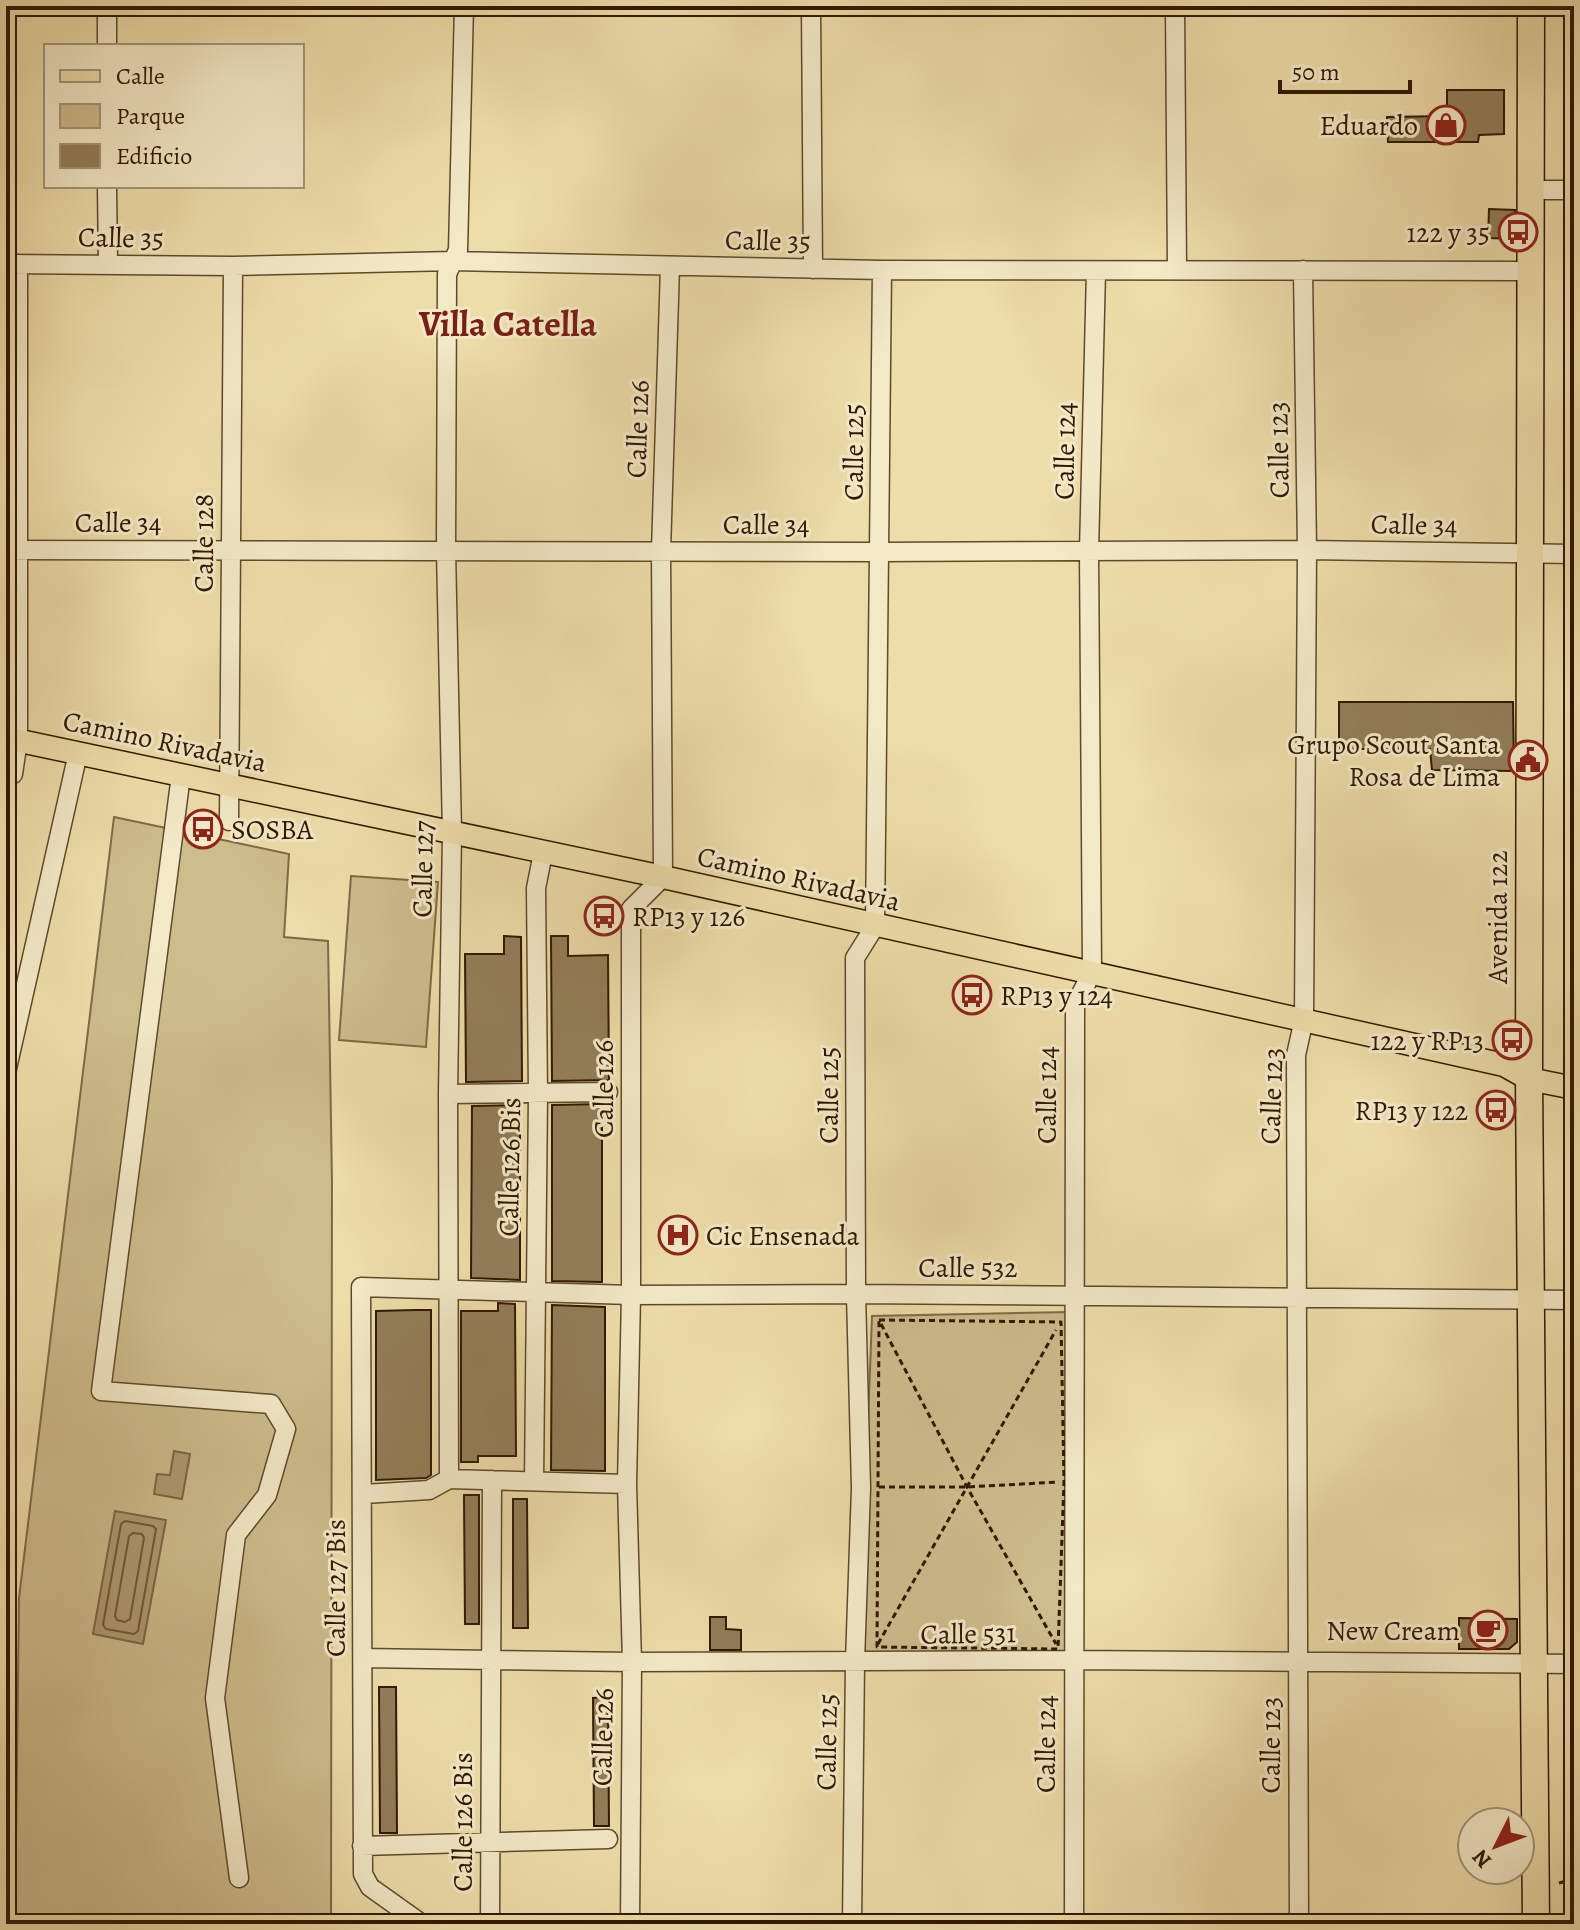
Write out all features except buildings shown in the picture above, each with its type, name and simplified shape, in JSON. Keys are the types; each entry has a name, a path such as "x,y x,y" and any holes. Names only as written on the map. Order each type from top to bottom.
{"highway":[{"name":"Avenida 122","path":"1531,6 1529,1079 1536,1924"}],"main road":[{"name":"Camino Rivadavia","path":"12,739 663,877 1304,1019 1504,1065 1529,1079 1574,1088"}],"street":[{"path":"107,6 107,44"},
{"path":"453,261 458,250 464,6"},
{"path":"811,6 813,269"},
{"path":"1175,6 1177,269"},
{"path":"107,188 108,265"},
{"path":"1531,190 1574,190"},
{"name":"Calle 35","path":"12,264 233,266 453,261 882,270 1530,271"},
{"name":"Calle 127","path":"449,1479 448,1094 452,833 446,550 447,274 453,261"},
{"path":"12,264 13,774"},
{"name":"Calle 128","path":"229,821 233,266"},
{"name":"Calle 126","path":"630,1924 632,1662 627,1484 631,1295 631,909 663,877 661,551 670,267"},
{"name":"Calle 125","path":"852,1924 855,1662 861,1488 856,1294 855,958 875,926 882,270"},
{"name":"Calle 123","path":"1299,1924 1296,1055 1304,1019 1307,550 1303,270"},
{"name":"Calle 124","path":"1074,1924 1065,1654 1074,1295 1075,1006 1092,972 1089,551 1096,271"},
{"name":"Calle 34","path":"13,550 1307,550 1574,554"},
{"path":"6,1073 78,753"},
{"path":"181,775 101,1391 271,1404 286,1429 267,1495 236,1535 215,1698 239,1878"},
{"name":"Calle 126 Bis","path":"534,1481 538,1095 536,888 543,853"},
{"path":"448,1094 608,1092"},
{"name":"Calle 532","path":"361,1287 631,1295 1574,1300"},
{"name":"Calle 127 Bis","path":"361,1287 363,1874 370,1887 422,1924"},
{"path":"364,1494 429,1490 449,1479 627,1484"},
{"name":"Calle 126 Bis","path":"490,1924 492,1480"},
{"name":"Calle 531","path":"363,1658 855,1662 1065,1654 1298,1661 1574,1664"},
{"path":"362,1846 608,1839"}],"path":[{"path":"856,1294 872,1316 879,1320 1061,1322"},
{"path":"879,1320 967,1487 1065,1654"},
{"path":"877,1647 879,1320"},
{"path":"1061,1322 1069,1481 1065,1654"},
{"path":"855,1662 877,1647 1061,1322"},
{"path":"877,1487 967,1487 1069,1481"},
{"path":"877,1647 1065,1654"}],"green space":[{"path":"114,817 289,854 284,937 328,941 332,1182 331,1924 15,1924 19,1598"},
{"path":"351,876 438,882 426,1047 339,1040"},
{"path":"1069,1312 1068,1655 859,1660 872,1316"}],"water":[{"path":"174,1451 190,1454 182,1499 154,1494 157,1474 170,1475"},
{"path":"115,1511 166,1520 143,1644 93,1634"}],"place":[{"name":"Eduardo","path":"1446,125"},
{"name":"122 y 35","path":"1518,232"},
{"name":"Grupo Scout Santa Rosa de Lima","path":"1528,760"},
{"name":"SOSBA","path":"203,829"},
{"name":"RP13 y 126","path":"604,916"},
{"name":"RP13 y 124","path":"972,995"},
{"name":"122 y RP13","path":"1512,1040"},
{"name":"RP13 y 122","path":"1496,1110"},
{"name":"Cic Ensenada","path":"678,1235"},
{"name":"New Cream","path":"1488,1630"}],"district":[{"name":"Villa Catella","path":"508,323"}]}
